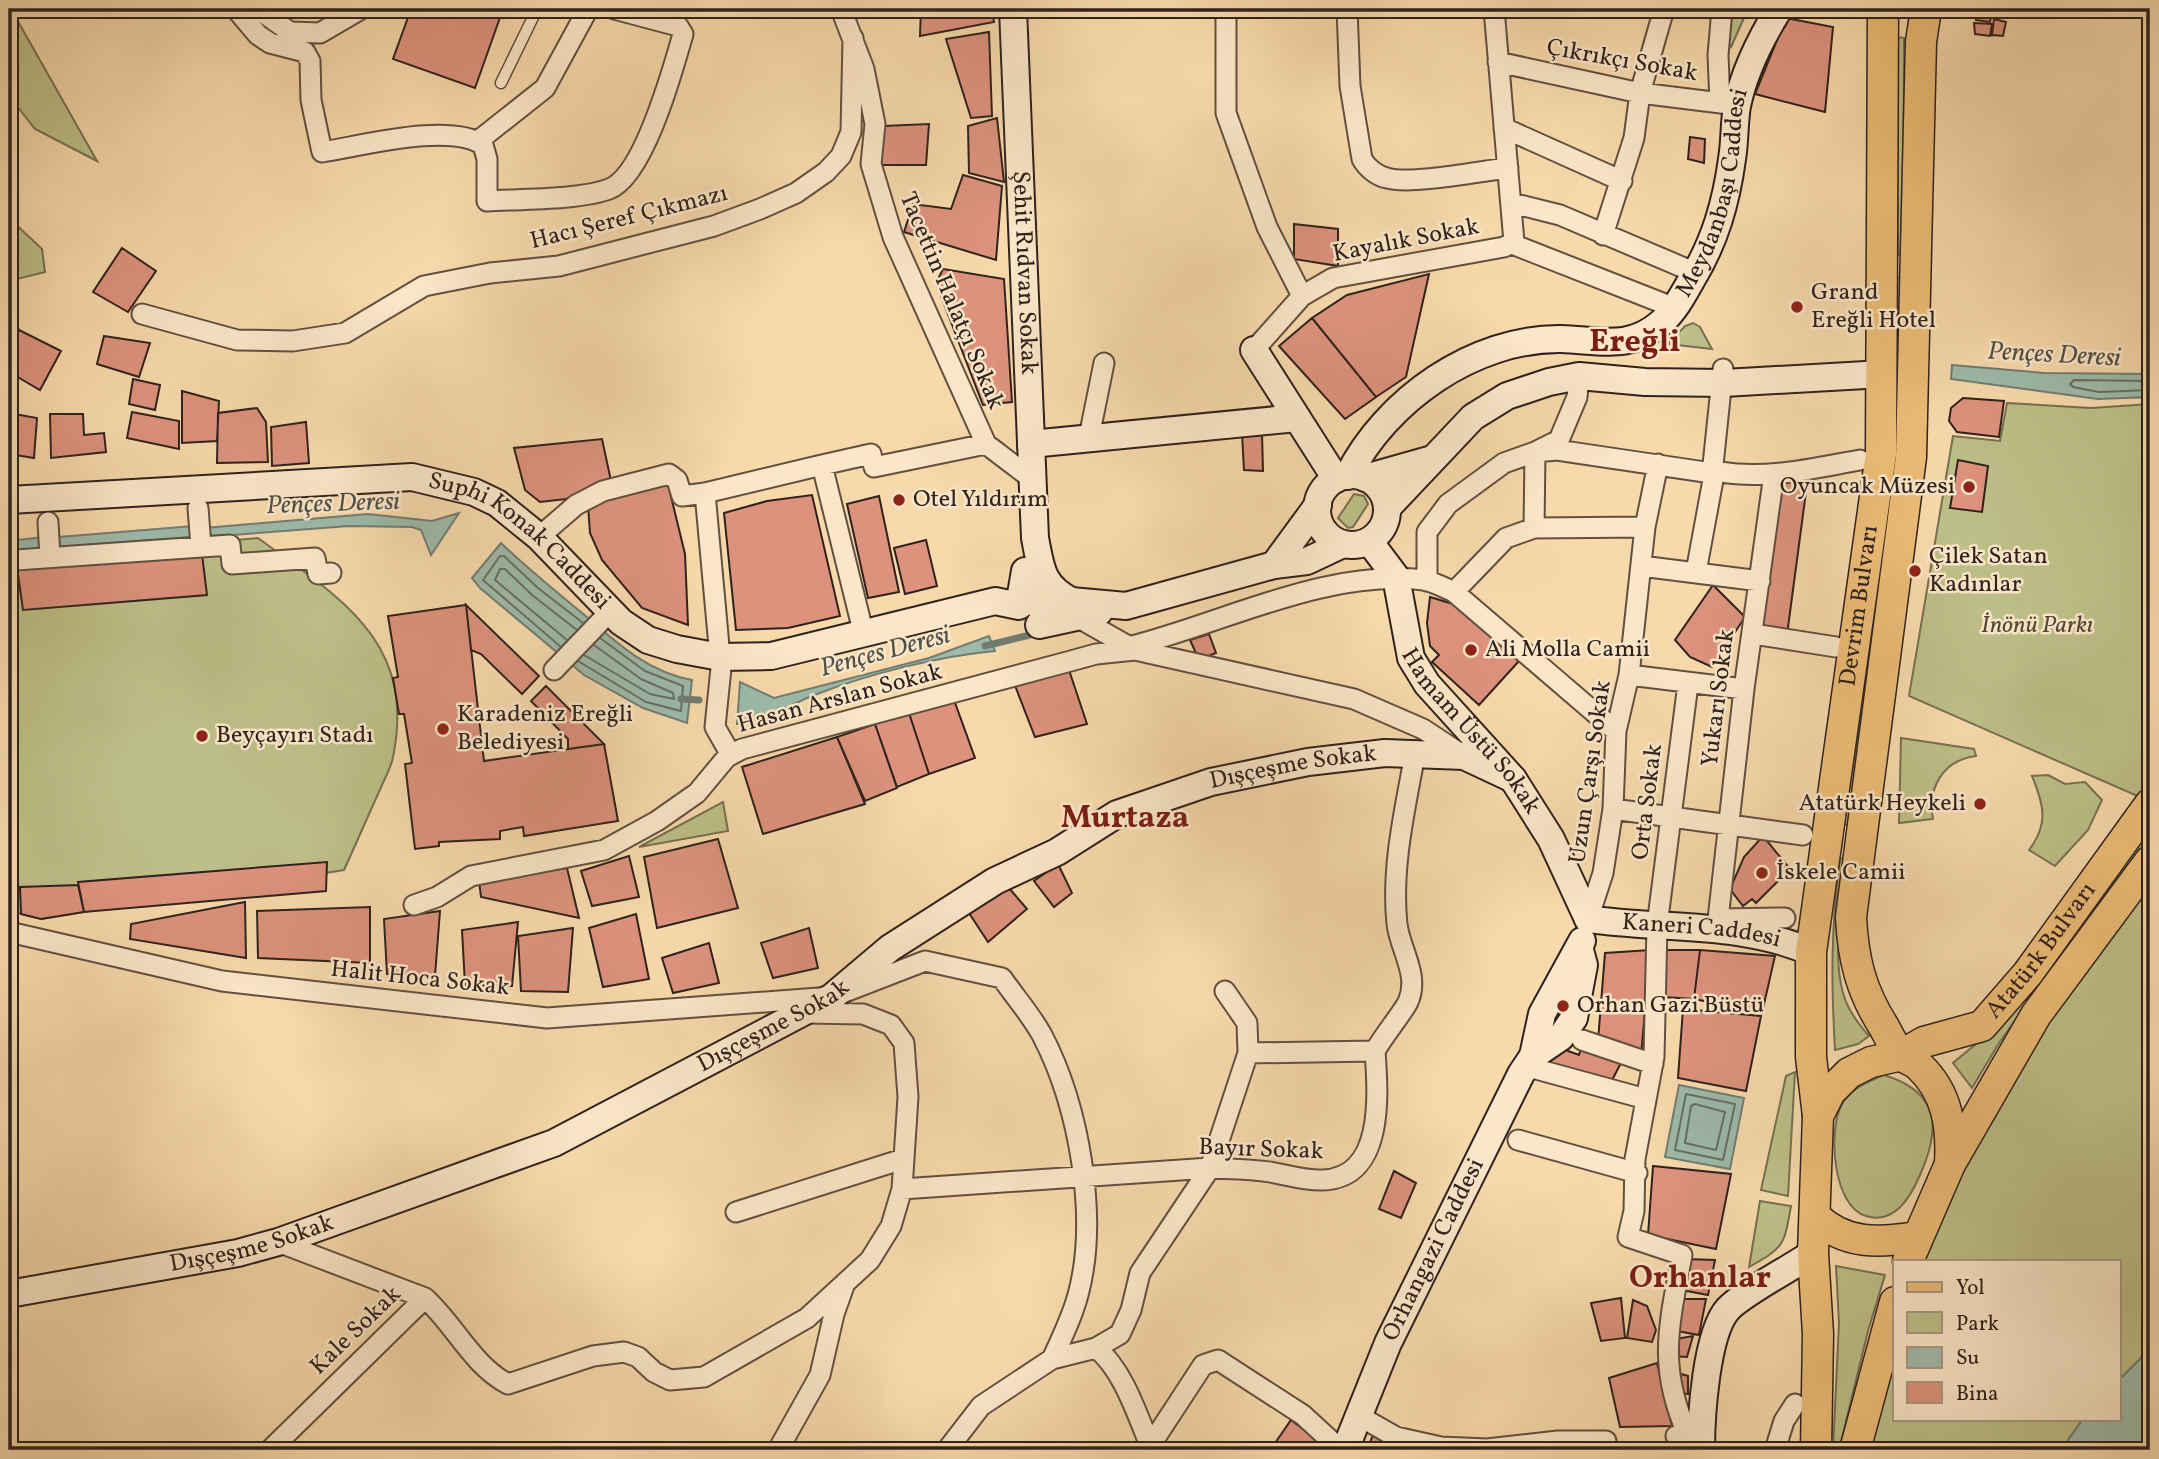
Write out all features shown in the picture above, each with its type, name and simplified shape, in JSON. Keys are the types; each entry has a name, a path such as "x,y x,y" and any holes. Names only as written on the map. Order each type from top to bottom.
{"main road":[{"name":"Devrim Bulvarı","path":"1818,1116 1811,1057 1811,952 1880,467 1883,374 1883,9"},
{"name":"Devrim Bulvarı","path":"1902,1055 1860,983 1853,953 1851,917 1911,457 1921,42 1926,9"},
{"name":"Atatürk Bulvarı","path":"1816,1450 1818,1334 1813,1253 1818,1116 1830,1091 1849,1073 1871,1062 1902,1055 1924,1042 1982,1026 2028,973 2150,804"},
{"name":"Atatürk Bulvarı","path":"1816,1217 1835,1233 1861,1240 1888,1241 1912,1249 1950,1164 2036,1015 2150,861"},
{"name":"Atatürk Bulvarı","path":"1902,1055 1918,1065 1934,1083 1945,1106 1952,1128 1950,1164"},
{"path":"1855,1450 1893,1309"}],"street":[{"path":"236,9 258,35 270,43 305,52 310,61 311,100 322,152 427,136 472,137 483,145 487,159 486,201 611,189 637,164 674,68 683,33 678,26 615,9"},
{"path":"258,9 290,32 320,33 361,9"},
{"path":"478,141 545,88 588,9"},
{"name":"Tacettin Halatçı Sokak","path":"841,9 864,69 874,124 872,164 878,193 909,276 986,444 1032,479"},
{"name":"Şehit Rıdvan Sokak","path":"1013,9 1035,538 1033,572 1022,612"},
{"path":"1226,9 1226,113 1268,227 1302,296"},
{"path":"1347,9 1350,86 1362,159 1366,166 1388,179 1445,176 1508,168"},
{"name":"Kayalık Sokak","path":"1494,9 1515,237 1512,244"},
{"path":"1603,235 1634,138 1640,93 1664,9"},
{"path":"1722,9 1718,55 1729,104"},
{"name":"Meydanbaşı Caddesi","path":"1350,478 1363,446 1424,386 1478,356 1510,345 1560,339 1616,344 1635,340 1660,324 1675,308 1713,240 1724,205 1729,104 1762,36 1779,9"},
{"name":"Hacı Şeref Çıkmazı","path":"142,314 237,340 293,341 345,333 424,286 490,273 559,266 714,226 760,209 796,192 826,172 841,156 851,132 853,38"},
{"name":"Çıkrıkçı Sokak","path":"1498,62 1640,93 1729,104"},
{"path":"1504,128 1622,181"},
{"path":"1512,202 1560,215 1696,272"},
{"name":"Kayalık Sokak","path":"1254,350 1302,296 1333,278 1512,244 1675,308"},
{"path":"1254,350 1297,418 1350,478 1380,490 1387,508"},
{"path":"1089,437 1104,363"},
{"path":"1318,505 1320,525 1334,540 1343,544 1361,545 1383,527 1387,508 1429,460 1473,417 1507,396 1579,376 1644,382 1723,376 1883,374"},
{"path":"1579,376 1577,397 1559,440 1504,463 1448,504 1427,531 1427,580 1454,592 1616,731"},
{"path":"1696,572 1713,472 1723,376"},
{"path":"1031,444 1297,418"},
{"path":"539,537 576,505 603,491 669,474 677,481 682,496 871,454 874,467 986,444"},
{"path":"1535,452 1556,450 1743,476 1774,474 1860,460"},
{"path":"1534,528 1535,452"},
{"path":"1274,565 1318,505 1322,493 1350,478 1429,460"},
{"name":"Uzun Çarşı Sokak","path":"1588,919 1603,873 1613,809 1616,731 1629,675 1645,527 1658,464"},
{"path":"822,465 863,631"},
{"name":"Yukarı Sokak","path":"1717,924 1744,688 1774,474"},
{"name":"Suphi Konak Caddesi","path":"9,500 412,477 474,492 497,503 539,537 621,622 648,640 720,657 771,656 963,608 1080,615 1126,606 1274,565 1307,561 1343,544"},
{"path":"705,493 720,657 715,727 731,755"},
{"path":"198,508 201,546"},
{"path":"48,522 50,557"},
{"path":"1454,592 1506,538 1534,528 1645,527"},
{"name":"Hamam Üstü Sokak","path":"1369,541 1396,580 1411,658 1427,684 1513,779 1551,839 1588,919"},
{"path":"9,565 16,560 230,545 232,564 315,558 318,574 331,573"},
{"path":"1641,566 1760,581"},
{"path":"1033,572 1080,615 1080,651 1067,662"},
{"name":"Hasan Arslan Sokak","path":"414,905 437,897 471,876 604,850 657,821 697,793 731,755 742,749 1067,662 1132,649 1340,583 1427,580"},
{"name":"Hasan Arslan Sokak","path":"1080,615 1132,649 1354,699 1423,729 1464,756"},
{"path":"554,670 601,621"},
{"path":"1753,634 1836,647"},
{"path":"1629,675 1688,684 1709,683 1744,688"},
{"name":"Orta Sokak","path":"1688,684 1657,926 1653,1064 1636,1159 1634,1211 1628,1237 1682,1255 1668,1326 1666,1366 1688,1440"},
{"name":"Dışçeşme Sokak","path":"9,1294 238,1253 278,1242 554,1143 832,997 890,948 995,881 1057,852 1117,814 1211,782 1308,762 1385,753 1464,756 1513,779"},
{"path":"1248,1052 1375,1051 1408,1001 1412,975 1398,927 1396,900 1405,807 1415,754"},
{"path":"1613,809 1728,822 1803,835"},
{"path":"1717,924 1785,918"},
{"name":"Kaneri Caddesi","path":"1588,919 1657,926 1717,924 1782,939 1811,952"},
{"name":"Orhangazi Caddesi","path":"1343,1450 1388,1343 1481,1150 1534,1062 1542,1014 1570,960 1580,950 1588,919"},
{"name":"Halit Hoca Sokak","path":"9,932 222,981 547,1018 832,997 925,961 1002,978 1041,1034 1069,1096 1081,1151 1086,1234 1078,1293 1052,1359"},
{"path":"947,1450 981,1406 1052,1359 1096,1348 1120,1334 1131,1310 1140,1273 1210,1168 1248,1052 1247,1023 1225,992"},
{"path":"425,1298 443,1314 482,1367 508,1384 593,1356 624,1353 638,1357 654,1372 670,1380 704,1377 807,1318 846,1279 870,1261 891,1226 901,1189 908,1097 904,1043 891,1025 863,1014 802,1013"},
{"path":"1582,1040 1653,1064"},
{"name":"Bayır Sokak","path":"901,1189 1210,1168 1256,1170 1324,1180 1349,1174 1365,1155 1378,1117 1375,1051"},
{"path":"1534,1062 1646,1099"},
{"path":"1518,1140 1637,1173"},
{"path":"736,1212 903,1158"},
{"name":"Kale Sokak","path":"270,1450 425,1298 278,1242"},
{"path":"1688,1440 1706,1381 1715,1336 1727,1310 1813,1253"},
{"path":"778,1450 820,1375 834,1314 846,1279"},
{"path":"1096,1348 1106,1356 1151,1448"},
{"path":"1151,1448 1203,1365 1218,1360 1303,1415 1343,1450"},
{"path":"1775,1450 1784,1421 1796,1404"},
{"path":"1359,1416 1402,1444 1487,1449 1558,1441 1605,1441"}],"lane":[{"path":"501,83 537,9"}],"green space":[{"path":"9,9 97,161 35,129 9,96"},
{"path":"1729,9 1748,9 1731,47 1727,42"},
{"path":"1897,37 1904,38 1903,255 1898,255"},
{"path":"9,218 42,249 45,272 9,281"},
{"path":"1896,277 1901,277 1901,440 1896,440"},
{"path":"1693,323 1700,327 1712,349 1668,344 1685,326"},
{"name":"İnönü Parkı","path":"2007,403 2091,408 2150,404 2150,742 2142,753 2142,798 1909,696 1953,436 2000,441"},
{"path":"1892,468 1896,468 1875,643 1869,642"},
{"path":"1354,494 1364,496 1368,504 1353,527 1348,528 1338,518"},
{"name":"Beyçayırı Stadı","path":"258,538 342,602 365,626 382,652 393,682 397,716 392,761 344,870 41,919 9,911 9,559"},
{"path":"1868,661 1873,662 1850,825 1844,824"},
{"path":"1901,738 1974,749 1976,756 1955,763 1940,777 1933,797 1933,819 1899,823"},
{"path":"2048,775 2065,784 2085,782 2102,800 2088,830 2055,866 2029,850 2040,832 2042,823 2042,805 2032,776"},
{"path":"723,802 728,831 639,847"},
{"path":"2150,829 2150,843 2064,952 1999,1043 1972,1088 1953,1063 1994,1029"},
{"path":"1840,858 1849,860 1839,936 1840,976 1843,994 1850,1010 1869,1036 1858,1044 1835,1050 1833,954"},
{"path":"2150,877 2150,1349 2120,1379 2120,1260 1921,1260 1978,1132 2054,1009"},
{"path":"1795,1072 1788,1196 1761,1190 1786,1076"},
{"path":"1884,1075 1916,1091 1926,1102 1933,1127 1927,1158 1907,1200 1893,1213 1876,1218 1855,1210 1846,1198 1840,1184 1834,1150 1837,1118 1845,1100 1860,1087"},
{"path":"1760,1201 1791,1206 1781,1244 1770,1255 1749,1267"},
{"path":"1836,1266 1885,1275 1868,1331 1839,1450 1833,1450 1839,1323"},
{"path":"1893,1346 1893,1420 2082,1420 2061,1450 1864,1450"}],"water":[{"path":"1952,365 2045,373 2150,374 2150,397 2098,399 1951,379"},
{"path":"459,513 431,555 421,530 412,527 349,526 206,537 205,528 368,514 432,521"},
{"path":"193,526 193,537 57,547 59,537"},
{"path":"43,537 44,548 9,551 9,541"},
{"path":"501,543 635,656 662,671 692,680 687,723 643,708 584,675 480,588 472,578"},
{"path":"989,636 995,651 951,657 881,673 817,694 756,721 737,724 740,682 774,698 929,658"},
{"path":"1679,1085 1744,1098 1730,1169 1665,1157"},
{"path":"2150,1349 2150,1450 2061,1450 2082,1420 2120,1420 2120,1379"}],"building":[{"path":"411,9 503,9 475,88 393,59"},
{"path":"921,9 992,9 994,22 920,36"},
{"path":"1975,9 1993,10 1990,22 1976,20"},
{"path":"1786,18 1833,27 1825,112 1755,94"},
{"path":"1994,19 2006,22 2003,36 1992,35"},
{"path":"1974,23 1992,24 1990,36 1975,34"},
{"path":"989,32 992,116 971,118 946,39"},
{"path":"997,118 1004,182 969,173 968,126"},
{"path":"929,124 926,165 880,165 884,126"},
{"path":"1690,137 1705,139 1704,163 1688,159"},
{"path":"963,175 1002,186 996,260 904,232 913,204 951,209"},
{"path":"1294,224 1338,229 1338,266 1294,259"},
{"path":"122,248 156,271 128,312 93,292"},
{"path":"943,269 1004,279 1012,402 983,405 936,283"},
{"path":"1429,274 1406,377 1376,397 1312,318 1347,295"},
{"path":"9,309 19,330 9,333"},
{"path":"1312,318 1376,397 1345,419 1279,346"},
{"path":"19,330 61,351 40,390 9,372 9,350"},
{"path":"104,336 150,343 139,377 97,364"},
{"path":"133,379 160,385 155,410 129,404"},
{"path":"182,391 219,401 217,441 182,443"},
{"path":"1963,398 2004,401 1999,437 1957,432 1949,421 1951,408"},
{"path":"257,408 266,422 268,462 217,463 218,413"},
{"path":"132,412 179,421 179,449 127,438"},
{"path":"9,413 37,418 34,458 9,454"},
{"path":"50,414 83,414 84,435 104,433 106,452 51,458"},
{"path":"306,422 309,463 272,466 271,427"},
{"path":"1262,433 1263,471 1244,470 1242,434"},
{"path":"602,439 611,481 566,499 540,502 525,490 514,448"},
{"name":"Oyuncak Müzesi","path":"1958,460 1988,466 1982,512 1950,508"},
{"path":"1782,477 1808,477 1787,635 1759,631"},
{"path":"667,480 685,554 688,625 642,608 602,560 590,533 588,505"},
{"path":"812,495 840,616 788,628 736,630 724,513 767,501"},
{"path":"879,496 899,592 868,598 847,504"},
{"path":"926,540 937,586 905,594 894,548"},
{"path":"201,546 207,595 23,610 16,560"},
{"path":"1713,585 1745,617 1712,667 1690,657 1675,640"},
{"name":"Ali Molla Camii","path":"1430,597 1453,604 1470,616 1519,661 1479,705 1432,662 1439,655 1430,646 1427,623"},
{"name":"Karadeniz Ereğli Belediyesi","path":"466,605 484,761 604,744 618,821 524,836 523,827 500,831 500,839 439,842 439,846 415,849 405,764 412,763 404,714 399,714 393,678 398,677 388,616"},
{"path":"466,605 539,676 522,694 481,654 471,650"},
{"path":"1209,634 1216,653 1199,660 1190,640"},
{"path":"1069,670 1087,724 1035,737 1014,683"},
{"path":"546,686 604,744 568,749 568,739 531,701"},
{"path":"954,700 975,758 929,774 908,710"},
{"path":"908,710 929,774 897,787 875,724"},
{"path":"875,724 897,788 865,801 837,737"},
{"path":"837,737 865,804 763,834 742,767"},
{"name":"İskele Camii","path":"1763,836 1790,869 1756,903 1752,899 1743,906 1730,889 1744,857"},
{"path":"718,839 738,908 657,928 644,857"},
{"path":"629,856 639,897 592,906 581,871"},
{"path":"327,862 326,891 84,912 78,882"},
{"path":"1058,864 1072,893 1054,907 1034,881"},
{"path":"567,868 579,918 481,897 479,881"},
{"path":"1003,881 1027,909 988,942 967,910"},
{"path":"78,885 84,912 41,919 21,914 20,887"},
{"path":"245,902 246,958 130,939 131,924"},
{"path":"370,907 370,963 258,958 257,911"},
{"path":"440,911 435,976 387,974 384,919"},
{"path":"636,914 649,979 603,987 589,928"},
{"path":"518,922 512,986 465,985 462,930"},
{"path":"573,928 568,992 521,991 518,936"},
{"path":"809,928 818,968 773,978 761,943"},
{"path":"709,943 719,983 673,993 662,958"},
{"path":"1650,950 1641,1057 1598,1041 1605,953"},
{"path":"1665,950 1700,950 1694,999 1663,997"},
{"path":"1700,950 1775,956 1762,1013 1694,999"},
{"path":"1683,1009 1761,1016 1746,1091 1678,1078"},
{"path":"1565,1044 1568,1051 1579,1055 1582,1045 1622,1061 1610,1084 1541,1065"},
{"path":"1653,1166 1731,1174 1716,1249 1648,1235"},
{"path":"1394,1171 1416,1183 1401,1218 1379,1209"},
{"path":"1686,1259 1715,1260 1708,1295 1681,1290"},
{"path":"1621,1298 1625,1338 1601,1341 1591,1303"},
{"path":"1677,1299 1706,1299 1699,1335 1671,1330"},
{"path":"1633,1300 1647,1306 1656,1330 1652,1342 1627,1338"},
{"path":"1693,1336 1687,1357 1672,1356 1670,1340"},
{"path":"1657,1363 1672,1426 1620,1427 1609,1378"},
{"path":"1675,1372 1688,1376 1688,1394 1677,1393"},
{"path":"1291,1420 1320,1442 1315,1450 1278,1450 1273,1446"},
{"path":"1373,1435 1391,1448 1390,1450 1367,1450"},
{"path":"1675,1442 1676,1450 1612,1450 1612,1448"}],"waterway":[{"name":"Pençes Deresi","path":"985,646 1038,633"},
{"name":"Pençes Deresi","path":"681,699 699,700"}],"place":[{"name":"Grand Ereğli Hotel","path":"1797,307"},
{"name":"Oyuncak Müzesi","path":"1969,487"},
{"name":"Otel Yıldırım","path":"899,500"},
{"name":"Çilek Satan Kadınlar","path":"1915,571"},
{"name":"Ali Molla Camii","path":"1471,650"},
{"name":"Karadeniz Ereğli Belediyesi","path":"443,729"},
{"name":"Beyçayırı Stadı","path":"202,736"},
{"name":"Atatürk Heykeli","path":"1980,804"},
{"name":"İskele Camii","path":"1762,873"},
{"name":"Orhan Gazi Büstü","path":"1563,1006"}],"district":[{"name":"Ereğli","path":"1635,343"},
{"name":"Murtaza","path":"1125,819"},
{"name":"Orhanlar","path":"1700,1279"}]}
